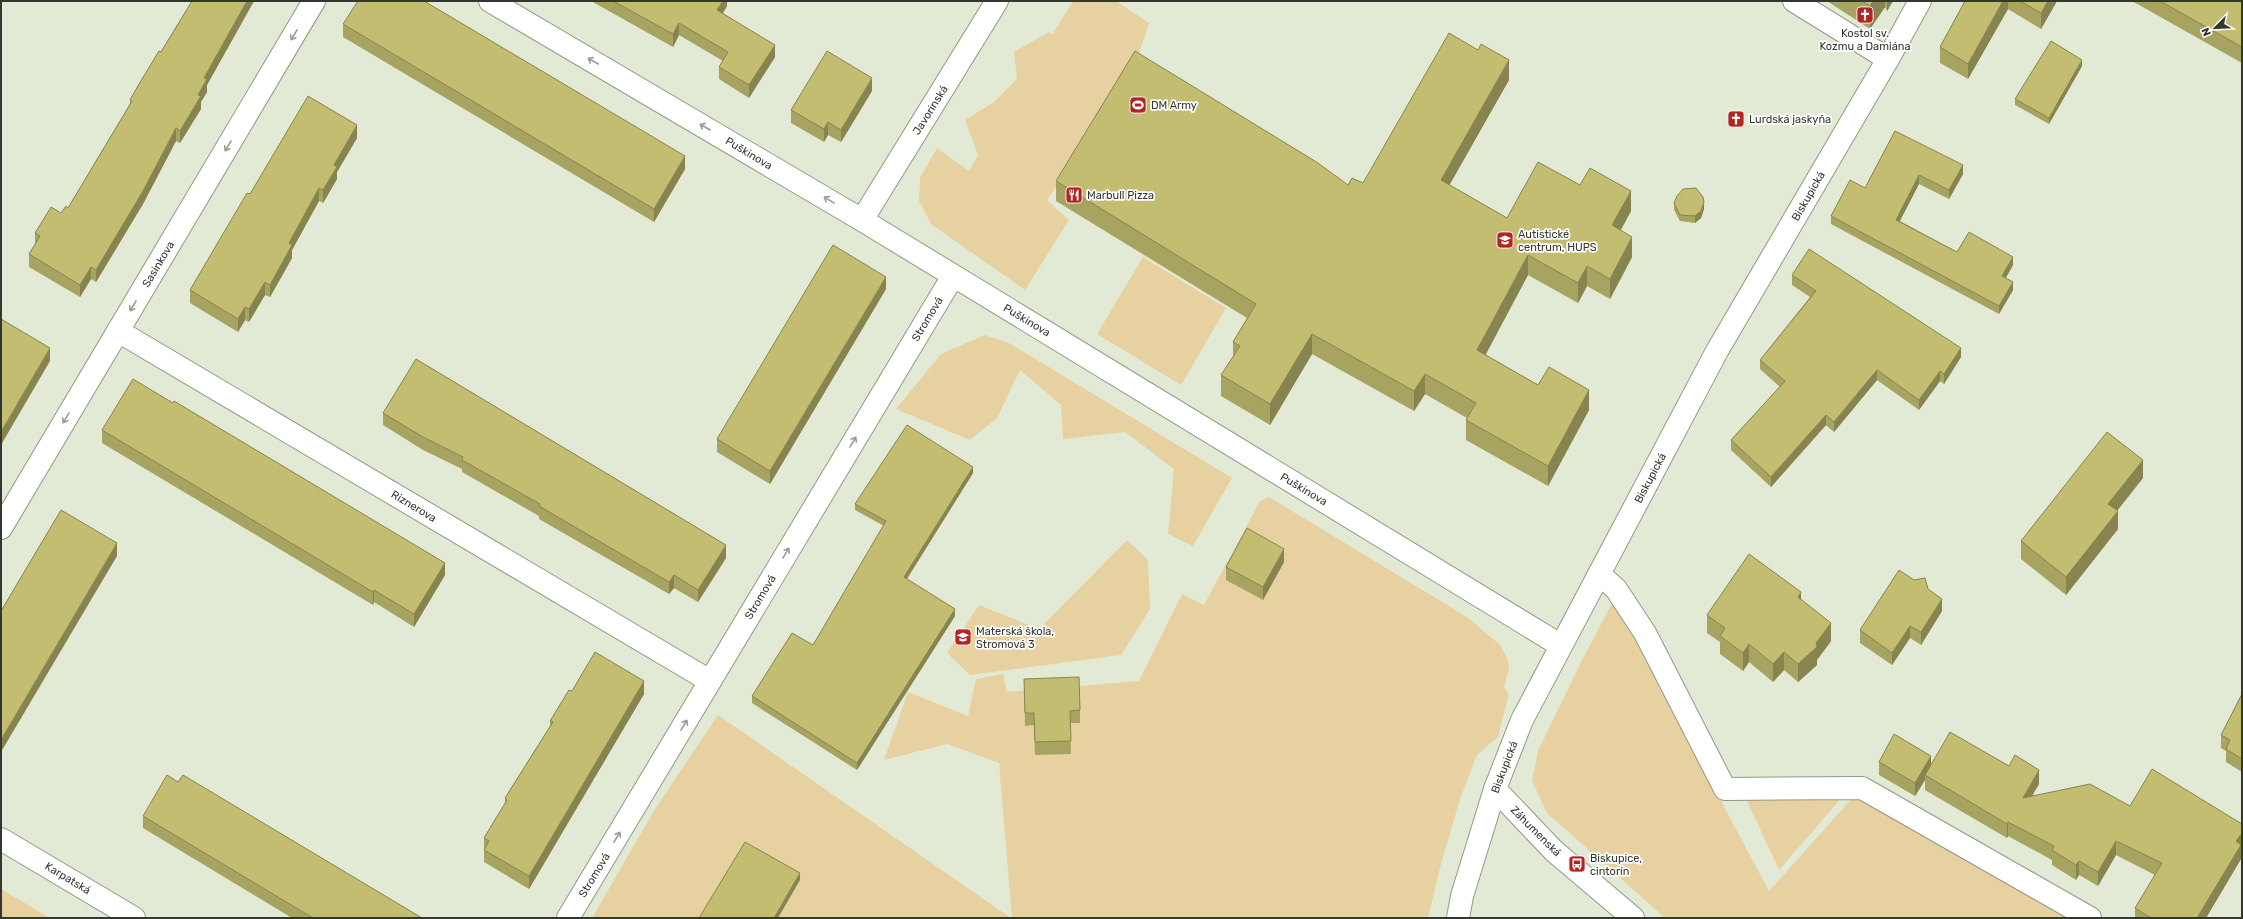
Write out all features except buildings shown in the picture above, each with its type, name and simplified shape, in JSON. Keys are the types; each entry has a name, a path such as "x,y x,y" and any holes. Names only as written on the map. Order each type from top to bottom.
{"street":[{"name":"Sasinkova","path":"1,528 314,1"},
{"name":"Puškinova","path":"490,1 862,220 1560,644"},
{"name":"Javorinská","path":"862,220 997,1"},
{"path":"1794,1 1888,59"},
{"name":"Biskupická","path":"1458,918 1462,896 1495,789 1522,720 1560,644 1599,574 1717,351 1888,59 1920,1"},
{"name":"Stromová","path":"568,918 953,276"},
{"name":"Riznerova","path":"118,330 710,681"},
{"path":"1599,574 1616,588 1645,633 1725,789 1862,788 2090,918"},
{"name":"Záhumenská","path":"1495,789 1554,851 1633,918"},
{"name":"Karpatská","path":"1,839 134,918"}],"shaded area":[{"path":"1073,1 1116,1 1149,23 1133,72 1047,200 1069,220 1025,290 931,224 919,201 920,178 937,148 969,171 978,155 965,120 994,102 1017,79 1014,52 1049,32 1052,35"},
{"path":"1143,257 1226,308 1181,385 1097,334"},
{"path":"985,335 1009,343 1232,478 1193,546 1168,534 1174,469 1125,432 1063,439 1061,405 1020,370 997,418 970,440 896,409 941,354"},
{"path":"1269,497 1467,617 1500,645 1507,658 1509,669 1504,687 1509,694 1498,737 1477,755 1460,799 1441,864 1428,918 1012,918 999,763 947,744 884,760 908,692 968,716 976,679 1003,674 1007,692 1139,681 1182,594 1204,605 1260,501"},
{"path":"1127,540 1148,560 1150,609 1121,655 970,675 947,653 979,605 1039,629"},
{"path":"1614,600 1769,891 1854,796 2067,918 1665,918 1547,813 1532,781 1538,751 1581,662"},
{"path":"718,715 1011,918 592,918 655,809"},
{"path":"1845,794 1779,870 1746,799"},
{"path":"1,889 50,918 1,918"}],"place":[{"name":"Kostol sv. Kozmu a Damiána","path":"1865,15"},
{"name":"DM Army","path":"1138,105"},
{"name":"Lurdská jaskyňa","path":"1736,119"},
{"name":"Marbull Pizza","path":"1074,195"},
{"name":"Autistické centrum, HUPS","path":"1505,240"},
{"name":"Materská škola, Stromová 3","path":"963,637"},
{"name":"Biskupice, cintorín","path":"1577,864"}]}
